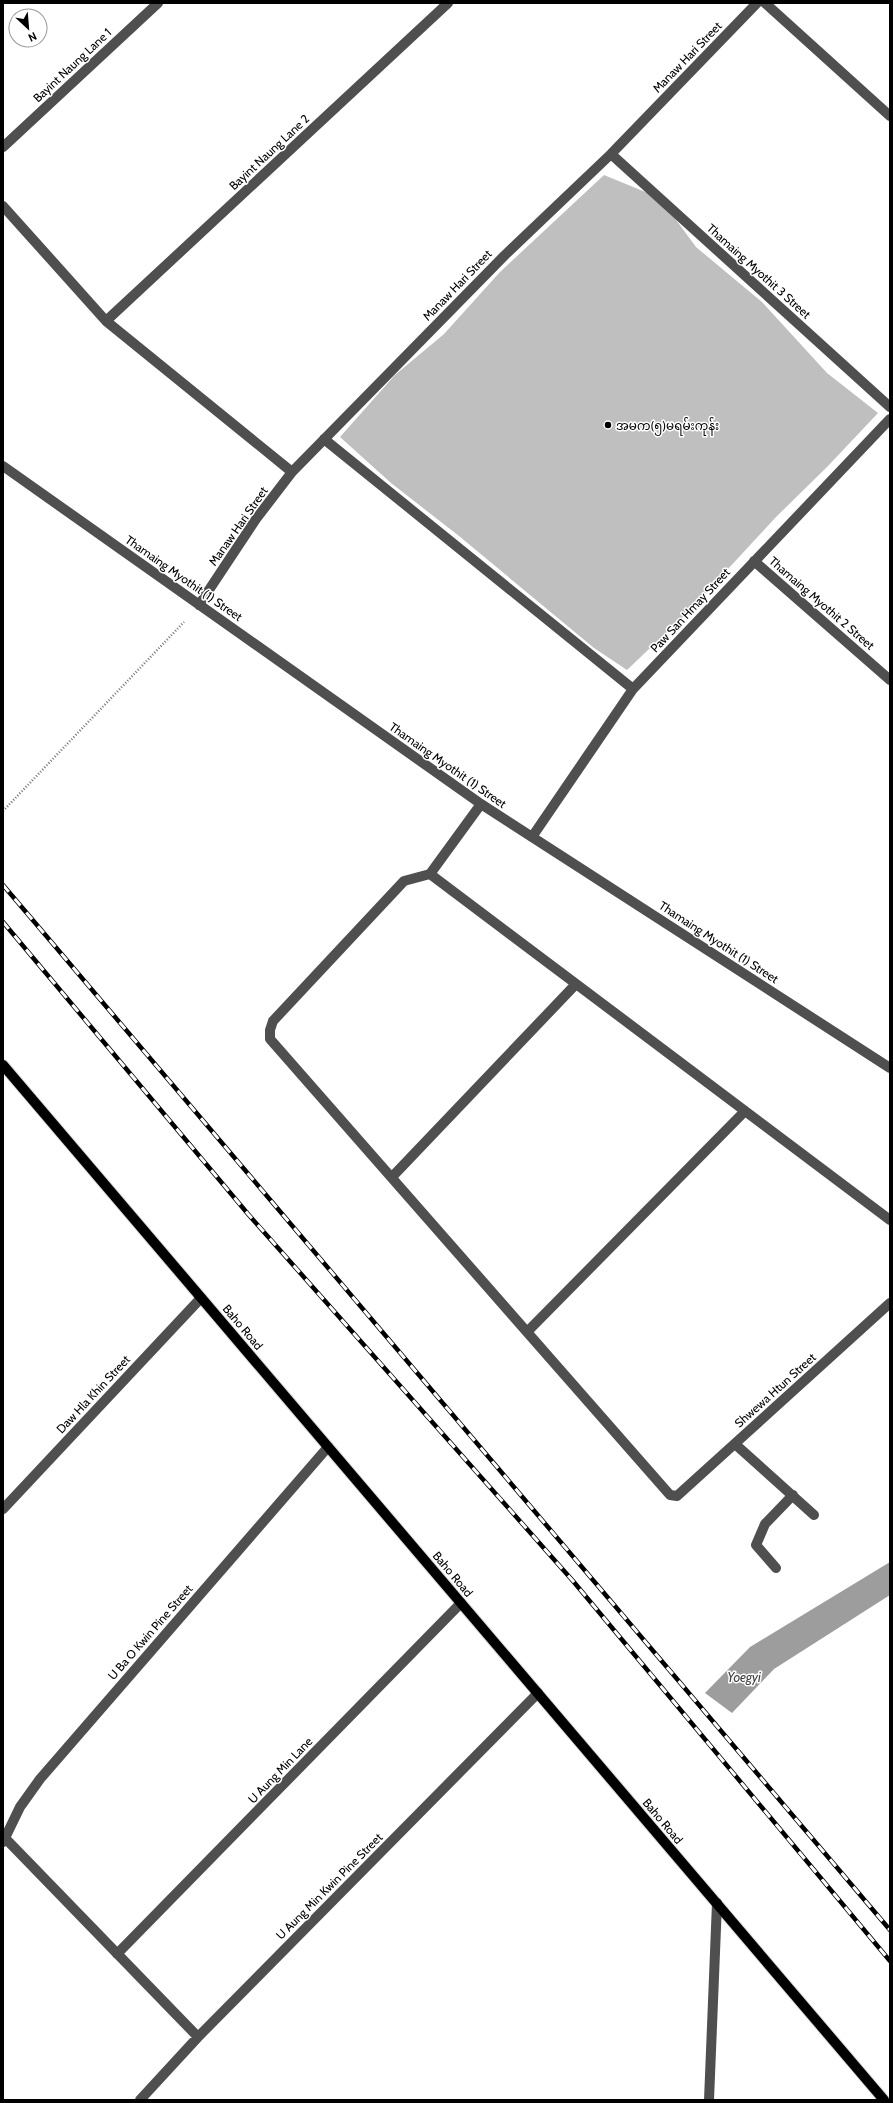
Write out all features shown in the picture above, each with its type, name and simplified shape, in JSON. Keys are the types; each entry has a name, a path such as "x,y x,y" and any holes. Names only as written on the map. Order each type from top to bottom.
{"main road":[{"name":"Baho Road","path":"3,1065 884,2100"}],"street":[{"name":"Bayint Naung Lane 1","path":"3,147 158,3"},
{"name":"Bayint Naung Lane 2","path":"106,320 448,3"},
{"name":"Manaw Hari Street","path":"199,605 256,519 292,472 505,255 611,154 757,3"},
{"path":"765,3 890,116"},
{"name":"Thamaing Myothit 3 Street","path":"611,154 890,407"},
{"path":"3,206 106,320 292,472"},
{"name":"Paw San Hmay Street","path":"532,837 633,689 890,419"},
{"path":"324,439 633,689"},
{"name":"Thamaing Myothit (1) Street","path":"3,466 481,804 890,1068"},
{"name":"Thamaing Myothit 2 Street","path":"754,561 890,680"},
{"path":"481,804 430,874 404,881 273,1021 270,1030 270,1039 528,1331 746,1111"},
{"path":"430,874 890,1220"},
{"path":"392,1177 576,984"},
{"name":"Daw Hla Khin Street","path":"3,1509 202,1298"},
{"name":"Shwewa Htun Street","path":"528,1331 664,1489 670,1495 677,1496 890,1303"},
{"path":"735,1444 814,1515"},
{"name":"U Ba O Kwin Pine Street","path":"4,1840 20,1807 40,1779 328,1447"},
{"path":"776,1568 756,1545 765,1524 793,1495"},
{"name":"U Aung Min Lane","path":"117,1954 461,1603"},
{"name":"U Aung Min Kwin Pine Street","path":"140,2100 198,2037 538,1694"},
{"path":"4,1840 198,2037"},
{"path":"709,2100 717,1904"}],"path":[{"path":"3,811 199,605"}],"water":[{"name":"Yoegyi","path":"890,1562 890,1595 774,1669 732,1713 705,1693 750,1647"}],"building":[{"name":"အမက(၅)မရမ်းကုန်း","path":"604,175 660,198 696,247 762,302 827,373 878,413 828,466 776,517 690,610 627,670 594,648 459,536 391,483 340,437 395,375 444,334 500,272"}],"railway":[{"path":"3,885 890,1930"},
{"path":"3,922 248,1214 573,1581 890,1961"}],"place":[{"name":"အမက(၅)မရမ်းကုန်း","path":"608,425"}]}
